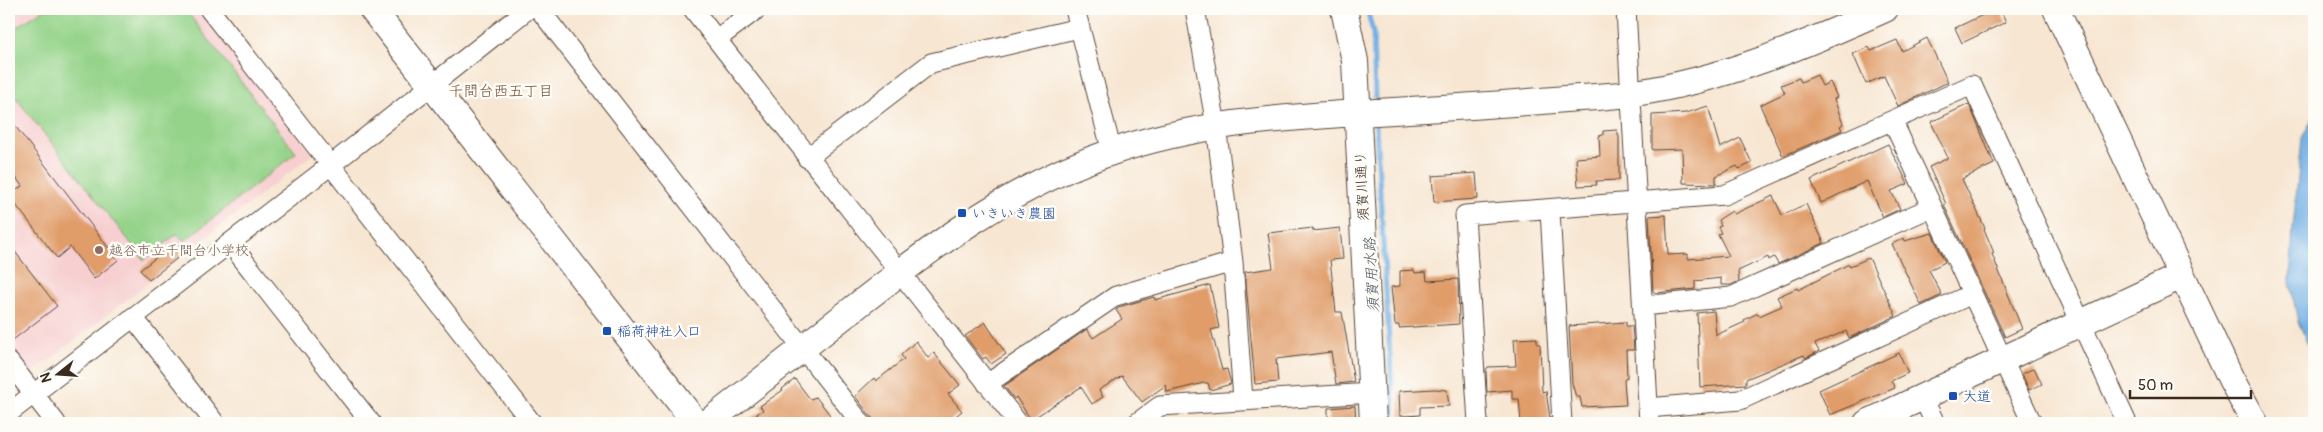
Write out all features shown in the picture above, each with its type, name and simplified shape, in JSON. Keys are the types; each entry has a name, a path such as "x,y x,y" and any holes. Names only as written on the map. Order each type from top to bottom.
{"street":[{"path":"209,9 532,423"},
{"path":"372,9 696,423"},
{"path":"9,413 230,243 528,9"},
{"path":"538,9 861,423"},
{"path":"693,9 807,158 900,272 1018,423"},
{"path":"717,39 757,9"},
{"path":"1075,9 1112,152"},
{"path":"1195,9 1216,125 1233,262 1243,400"},
{"name":"須賀川通り","path":"1344,9 1354,52 1374,423"},
{"path":"1626,9 1648,416 1740,400 1972,294"},
{"path":"707,423 900,272 961,228 1026,189 1068,168 1112,152 1216,125 1275,118 1632,94 1702,79 1778,55 1885,9"},
{"path":"2056,9 2230,379 2255,423"},
{"path":"807,158 931,63 1079,28"},
{"path":"1478,423 1465,215 1550,210 1724,195 1893,122 1972,85 2080,323 2128,423"},
{"path":"1893,122 2032,423"},
{"path":"1643,306 1732,297 1932,208"},
{"path":"1550,210 1562,423"},
{"path":"230,243 372,423"},
{"path":"987,384 1116,296 1233,262"},
{"path":"1867,423 2181,276"},
{"path":"133,317 215,423"},
{"path":"9,362 56,423"},
{"path":"1137,423 1160,406 1372,393"},
{"path":"1923,398 1935,423"}],"shaded area":[{"name":"越谷市立千間台小学校","path":"9,9 199,9 313,154 30,375 9,347"}],"green space":[{"name":"越谷市立千間台小学校","path":"45,9 185,9 296,153 184,241 177,234 144,260 9,89 9,32"}],"water":[{"path":"2314,115 2314,359 2298,322 2290,282 2293,227 2302,138"}],"building":[{"path":"1985,9 2000,9 2006,22 1962,43 1955,28 1987,13"},
{"path":"1927,38 1948,82 1898,106 1884,76 1866,84 1853,54 1869,47 1871,51 1897,40 1902,51"},
{"path":"1817,75 1822,86 1830,82 1837,97 1834,99 1843,124 1840,126 1842,130 1783,156 1760,105 1785,93 1781,85 1799,78 1801,82"},
{"path":"1969,104 1994,164 1962,179 1985,228 1994,253 1992,254 2022,329 2005,337 1944,205 1946,204 1929,167 1948,158 1931,122"},
{"path":"1708,106 1720,148 1740,138 1752,163 1739,169 1737,166 1716,176 1716,184 1683,183 1682,149 1653,150 1652,148 1652,115 1686,113"},
{"path":"9,118 118,260 94,279 70,247 57,258 9,196 22,186 9,168"},
{"path":"1617,130 1619,137 1619,180 1596,181 1597,185 1578,186 1576,158 1600,156 1599,136 1603,135 1603,131"},
{"path":"1888,144 1908,184 1891,191 1900,209 1883,217 1867,181 1821,203 1811,180"},
{"path":"1476,173 1478,199 1434,202 1432,176"},
{"path":"1773,196 1782,215 1806,204 1824,243 1778,264 1774,257 1769,260 1768,257 1738,271 1739,281 1731,285 1721,285 1721,278 1695,281 1695,289 1655,293 1653,291 1649,216 1666,215 1668,255 1688,254 1688,259 1729,256 1718,234 1721,233 1718,227 1721,226 1718,220 1732,211 1734,214"},
{"path":"1313,228 1313,231 1340,228 1343,259 1330,260 1336,312 1342,312 1354,382 1336,384 1331,352 1276,359 1278,382 1255,384 1245,272 1273,268 1268,233"},
{"path":"1932,233 1945,262 1929,270 1942,295 1921,305 1892,244 1904,238 1905,241"},
{"path":"176,242 184,253 149,280 140,270"},
{"path":"9,244 57,306 9,343"},
{"path":"1869,258 1896,316 1849,338 1846,331 1815,344 1819,351 1806,358 1804,355 1746,379 1746,384 1700,387 1697,313 1714,311 1716,335 1745,322 1744,320 1758,313 1759,316 1782,306 1777,297 1797,288 1798,290 1849,264 1850,266"},
{"path":"1414,270 1415,273 1426,272 1427,281 1458,279 1459,324 1399,328 1399,325 1395,325 1391,287 1400,286 1400,271"},
{"path":"1210,285 1219,328 1211,330 1222,370 1227,369 1231,384 1210,390 1208,383 1204,383 1167,392 1166,385 1142,402 1122,376 1099,390 1103,397 1092,404 1081,387 1031,420 1016,397 1014,399 1004,386 1087,329 1093,338 1122,319 1116,310 1122,306 1154,297 1155,300"},
{"path":"985,322 1006,354 991,364 986,357 983,359 965,336"},
{"path":"1626,322 1626,326 1632,326 1634,350 1626,350 1627,377 1624,380 1626,405 1582,407 1580,397 1576,397 1572,383 1569,326"},
{"path":"1537,338 1537,344 1540,344 1542,392 1546,391 1550,418 1548,418 1549,423 1521,423 1519,399 1512,399 1512,390 1487,392 1486,370 1488,367 1516,366 1514,339"},
{"path":"916,341 928,358 934,353 960,385 948,394 962,411 947,423 876,423 855,396 874,378 876,381 904,359 901,355"},
{"path":"1899,353 1908,373 1891,381 1895,388 1830,415 1819,390"},
{"path":"2034,368 2042,384 2029,390 2022,374"},
{"path":"795,379 810,399 816,397 830,415 820,423 743,423 763,410 760,406"},
{"path":"1447,390 1449,406 1420,407 1420,415 1400,416 1399,391"},
{"path":"1355,406 1356,423 1328,423 1328,408"}],"waterway":[{"name":"須賀用水路","path":"1367,9 1373,32 1375,97"},
{"name":"須賀用水路","path":"1376,126 1394,423"}],"place":[{"name":"いきいき農園","path":"962,213"},
{"name":"越谷市立千間台小学校","path":"99,250"},
{"name":"稲荷神社入口","path":"607,331"},
{"name":"大道","path":"1953,396"}],"district":[{"name":"千間台西五丁目","path":"501,91"}]}
